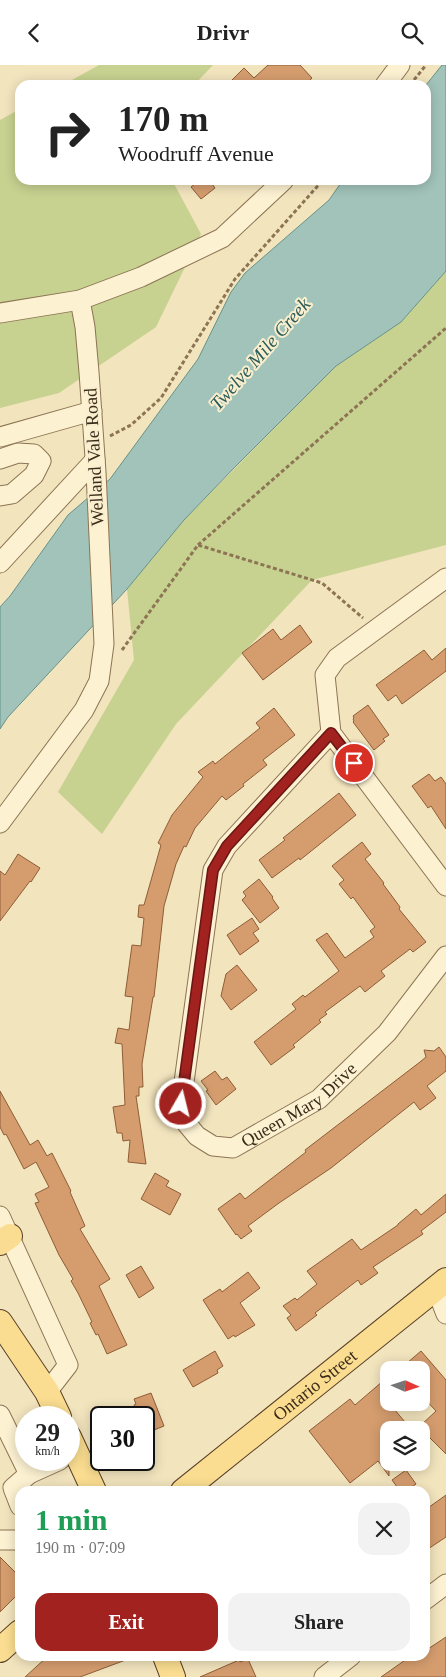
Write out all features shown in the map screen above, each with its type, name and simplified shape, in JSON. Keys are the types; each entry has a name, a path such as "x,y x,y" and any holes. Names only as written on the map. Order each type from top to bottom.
{"main road":[{"name":"Ontario Street","path":"189,1486 441,1284"},
{"path":"0,1322 47,1392 54,1406"},
{"path":"80,1469 91,1486"},
{"path":"0,1650 15,1636"},
{"path":"167,1661 173,1677"}],"street":[{"path":"388,80 400,65"},
{"path":"0,313 80,300 141,277 222,238 279,185"},
{"name":"Welland Vale Road","path":"0,823 84,710 99,681 110,650 89,372 85,327 80,300"},
{"path":"0,437 92,411"},
{"path":"0,459 18,453 34,453 41,461 34,475 12,494 0,496"},
{"path":"0,563 95,459"},
{"path":"446,578 337,658 326,675 331,733 446,886"},
{"name":"Queen Mary Drive","path":"331,733 227,846 213,870 181,1104 187,1124 197,1136 213,1146 233,1147 319,1099 387,1033 446,956"},
{"path":"3,1231 68,1365 47,1392"},
{"path":"441,1284 446,1314"},
{"path":"0,1415 29,1474"},
{"path":"15,1486 34,1471"},
{"path":"0,1540 15,1540"},
{"path":"430,1596 446,1584"},
{"path":"324,1677 345,1661"}],"path":[{"path":"414,80 426,65"},
{"path":"95,459 161,398 235,279 319,185"},
{"path":"110,650 198,545 446,328"},
{"path":"198,545 322,583 376,629"}],"green space":[{"path":"99,65 213,65 199,80 72,80"},
{"path":"15,112 15,185 175,185 201,234 156,327 59,393 0,408 0,120"},
{"path":"446,271 446,545 312,580 176,724 102,834 58,792 134,660 127,589 184,520 336,366 401,322"}],"water":[{"name":"Twelve Mile Creek","path":"442,65 446,65 446,271 401,322 336,366 233,469 184,520 127,589 8,717 0,729 0,607 10,596 68,515 110,479 198,359 231,292 245,273 329,200 340,185 431,185 430,80"}],"building":[{"path":"268,65 300,65 312,78 310,80 232,80 244,68 254,78"},
{"path":"194,185 213,185 215,188 201,199 191,187"},
{"path":"300,625 312,642 263,680 242,653 273,629 281,640"},
{"path":"446,648 446,671 402,704 396,695 388,701 376,685 424,650 432,660"},
{"path":"368,705 389,735 374,750 353,722 353,716"},
{"path":"274,708 295,735 263,760 267,765 243,784 244,786 226,800 222,796 195,828 176,864 164,906 154,997 142,1064 143,1087 139,1087 139,1096 136,1096 146,1164 128,1162 130,1140 123,1141 122,1133 117,1133 113,1107 125,1105 122,1044 115,1043 118,1028 129,1030 133,997 125,996 132,945 141,946 144,918 138,917 139,905 144,905 161,845 158,843 172,815 203,777 198,772 213,761 215,764 260,728 256,723"},
{"path":"429,774 435,781 441,777 446,784 446,829 431,806 428,808 412,786"},
{"path":"339,793 356,815 300,860 299,858 272,878 259,860"},
{"path":"362,842 371,854 365,859 384,883 400,907 399,909 426,942 413,952 410,949 381,971 385,976 365,992 360,986 325,1012 327,1014 319,1020 321,1022 293,1045 295,1047 271,1065 254,1042 296,1009 292,1004 303,995 305,997 339,971 316,940 327,933 345,958 374,937 370,931 375,927 353,897 351,899 339,884 344,880 332,866"},
{"path":"18,854 40,868 0,921 0,871 5,875"},
{"path":"259,879 279,908 260,923 242,900 246,896 243,892"},
{"path":"252,918 259,929 253,933 259,941 240,955 227,935"},
{"path":"237,965 257,990 231,1010 221,996 226,974"},
{"path":"439,1047 446,1057 446,1071 427,1086 436,1098 420,1110 414,1102 331,1168 248,1226 252,1231 241,1239 236,1235 218,1209 240,1193 245,1199 306,1152 305,1150 420,1062 426,1057 424,1050 434,1051"},
{"path":"215,1071 222,1080 227,1077 236,1089 216,1105 201,1081"},
{"path":"0,1091 30,1145 38,1140 47,1156 52,1153 71,1191 85,1226 80,1229 110,1279 99,1286 127,1345 107,1354 98,1334 96,1335 90,1323 92,1322 71,1281 73,1279 59,1255 35,1203 39,1202 35,1194 49,1187 36,1162 24,1169 6,1134 4,1135 0,1127"},
{"path":"155,1173 169,1181 166,1186 181,1194 170,1215 141,1199"},
{"path":"446,1194 446,1212 421,1231 423,1234 373,1267 378,1273 361,1285 358,1280 315,1313 317,1315 296,1331 287,1318 291,1315 283,1306 295,1298 297,1300 317,1284 307,1271 352,1239 361,1250 398,1225 416,1209 421,1215"},
{"path":"141,1266 154,1288 139,1298 126,1275"},
{"path":"248,1272 260,1288 240,1303 255,1325 228,1339 203,1300 220,1289 222,1292"},
{"path":"215,1351 223,1366 217,1370 218,1373 193,1387 183,1370"},
{"path":"421,1351 430,1361 409,1361"},
{"path":"430,1361 446,1380 446,1454 430,1438 430,1421 425,1421 436,1411 430,1405"},
{"path":"380,1384 380,1411 396,1411 404,1421 380,1421 380,1464 378,1461 350,1483 309,1431 350,1399 355,1405"},
{"path":"151,1393 164,1426 155,1430 155,1406 134,1406 136,1404 134,1399"},
{"path":"405,1471 407,1471 416,1484 413,1486 396,1486 392,1480"},
{"path":"446,1495 446,1537 430,1548 430,1506"},
{"path":"0,1557 15,1572 15,1597 0,1612"},
{"path":"446,1637 446,1677 381,1677 404,1661 430,1661 430,1648"},
{"path":"43,1661 123,1661 80,1677 25,1677"},
{"path":"237,1661 249,1661 256,1677 200,1677"}],"route":[{"path":"181,1104 213,870 227,846 331,733 354,763"}]}
